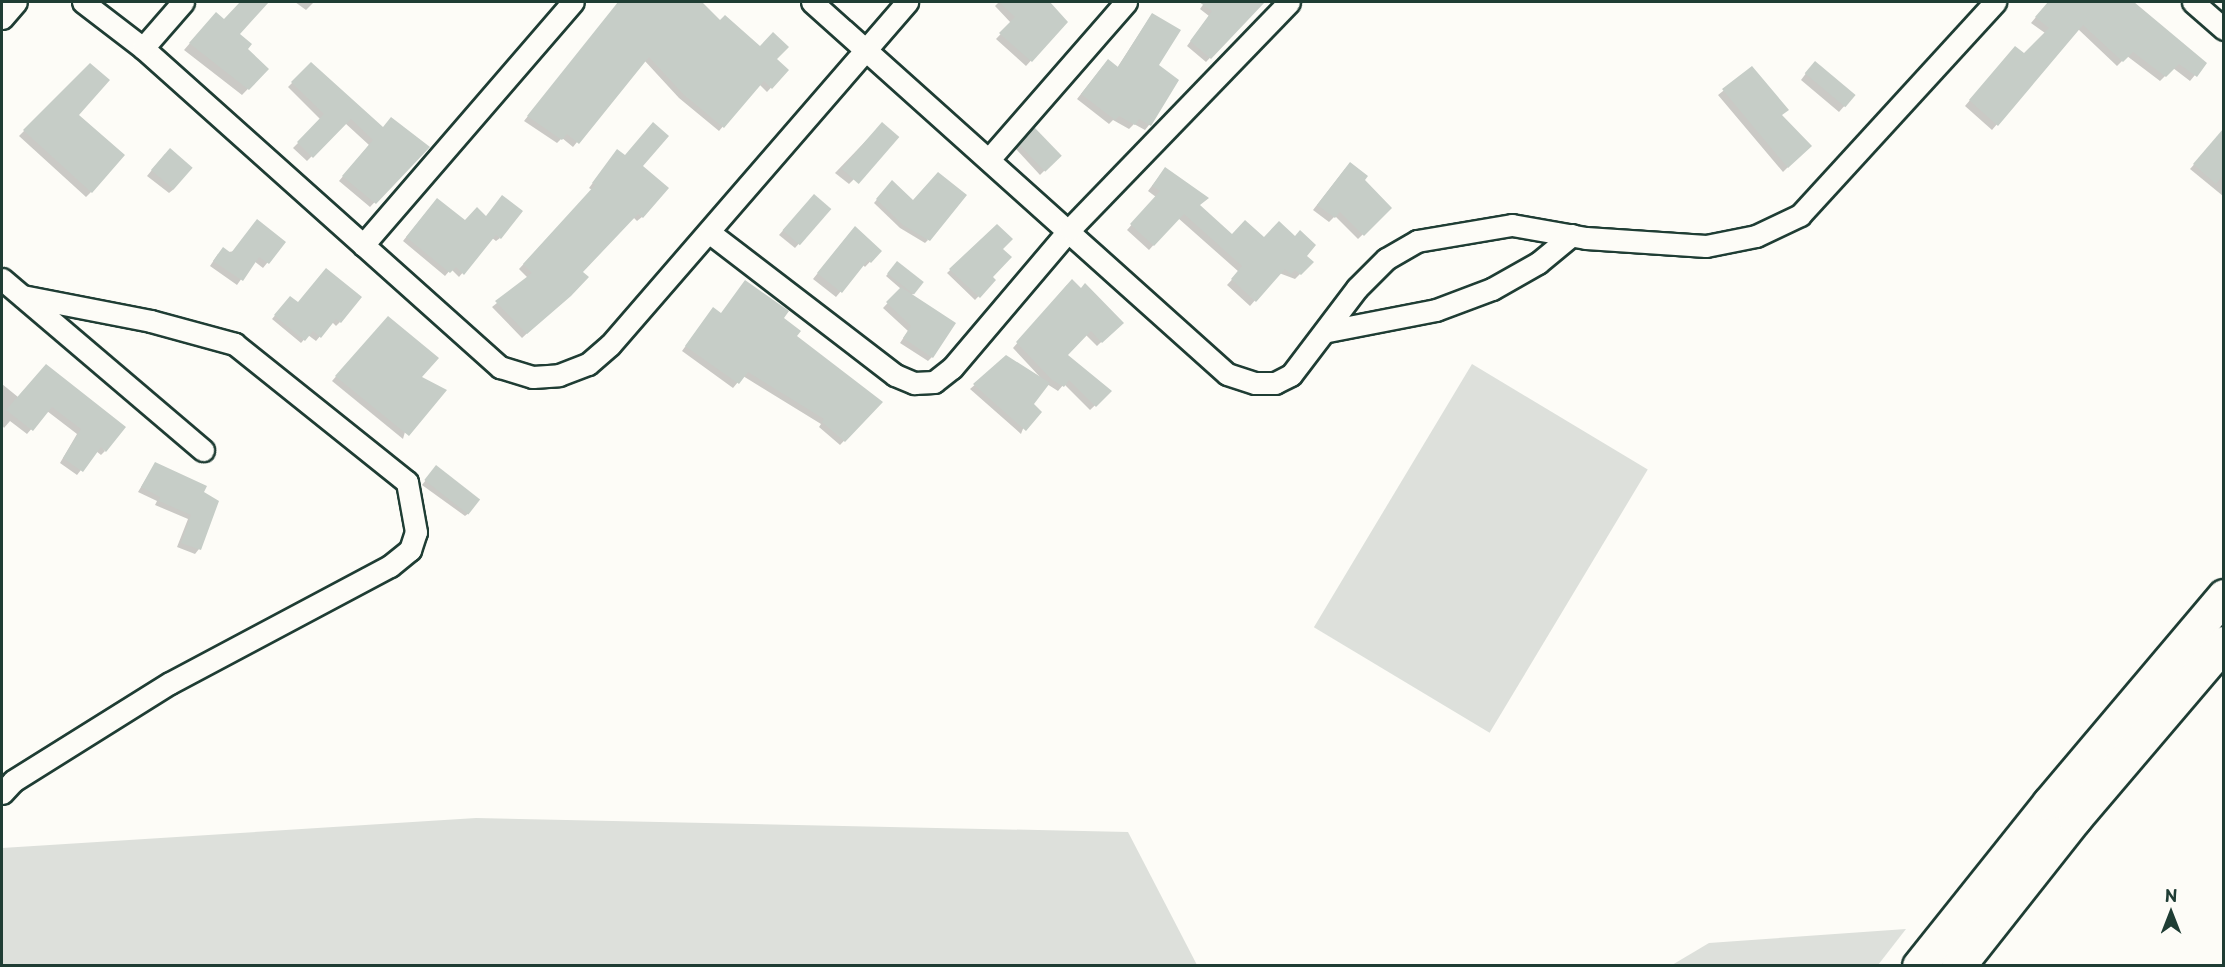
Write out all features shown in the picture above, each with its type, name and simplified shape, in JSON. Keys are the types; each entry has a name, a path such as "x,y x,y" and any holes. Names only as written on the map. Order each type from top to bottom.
{"main road":[{"path":"1919,966 2049,803 2223,596"},
{"path":"1958,966 2075,818 2223,643"}],"street":[{"path":"2,18 16,2"},
{"path":"83,2 143,48 500,367 533,378 560,375 588,364 610,345 710,233 907,2"},
{"path":"143,48 183,2"},
{"path":"363,245 573,2"},
{"path":"812,2 1070,229 1227,374 1255,383 1275,383 1292,375 1328,331 1357,288 1386,259 1417,241 1512,225 1572,235 1706,246 1756,236 1800,215 1995,2"},
{"path":"990,158 1126,2"},
{"path":"710,233 895,375 914,383 934,382 952,368 1070,229 1289,2"},
{"path":"2193,2 2223,29"},
{"path":"1328,331 1436,310 1492,289 1538,263 1572,235"},
{"path":"2,279 203,450"},
{"path":"2,793 13,781 170,683 390,566 410,550 416,532 414,503 407,482 235,344 151,321 22,296"}],"shaded area":[{"path":"1472,364 1648,470 1490,733 1314,627"},
{"path":"476,818 1128,832 1197,965 2,965 2,848"},
{"path":"1906,929 1878,965 1672,965 1709,943"}],"building":[{"path":"240,2 269,2 240,34 252,44 248,49 269,69 249,90 189,43 216,12 224,19"},
{"path":"618,2 702,2 720,20 725,15 760,46 773,32 789,47 777,59 789,70 772,89 764,81 724,128 683,94 649,57 579,144 567,134 562,140 527,116"},
{"path":"999,2 1050,2 1068,22 1032,62 999,33 1015,17"},
{"path":"1199,2 1265,2 1211,59 1190,41 1212,11"},
{"path":"2048,2 2134,2 2207,63 2197,77 2179,64 2166,77 2133,52 2123,62 2083,25 1998,126 1969,100 2015,46 2024,53 2049,28 2035,17"},
{"path":"1152,13 1181,30 1159,65 1179,80 1151,126 1139,119 1135,125 1119,116 1115,120 1081,94 1108,59 1118,67"},
{"path":"1815,61 1856,95 1845,107 1805,73"},
{"path":"311,62 383,127 391,117 430,147 376,204 342,176 373,140 351,119 313,158 297,142 324,114 291,82"},
{"path":"90,63 110,80 79,115 125,155 92,193 23,130"},
{"path":"1752,66 1789,110 1782,115 1812,146 1788,168 1722,89"},
{"path":"653,122 669,136 643,166 669,188 643,218 638,214 583,272 589,277 571,296 527,334 495,301 532,273 523,264 595,185 592,183 617,149 625,155"},
{"path":"882,122 899,137 859,184 841,169"},
{"path":"1034,127 1062,156 1045,172 1017,143"},
{"path":"2223,129 2223,175 2216,184 2193,164"},
{"path":"170,148 193,168 174,190 151,170"},
{"path":"1350,162 1368,176 1365,180 1392,208 1364,236 1340,212 1335,218 1317,205"},
{"path":"1165,167 1209,198 1200,205 1232,234 1245,220 1264,237 1279,221 1295,236 1300,230 1316,245 1307,256 1314,262 1301,275 1295,270 1291,274 1285,269 1256,302 1231,279 1242,266 1184,214 1154,246 1130,224 1160,191 1152,186"},
{"path":"938,172 967,195 930,241 903,225 876,199 892,180 913,200"},
{"path":"814,194 831,209 800,245 783,230"},
{"path":"502,195 523,211 501,239 496,235 464,275 456,267 450,273 406,237 437,198 465,220 477,207 486,216"},
{"path":"257,219 286,242 269,264 259,257 243,281 213,261 223,247 231,253"},
{"path":"997,224 1013,239 1003,249 1012,257 993,277 996,280 980,298 949,269"},
{"path":"855,226 882,251 871,263 868,260 842,293 817,273"},
{"path":"897,261 924,282 914,295 887,274"},
{"path":"326,268 362,297 341,323 336,319 321,338 313,331 305,341 274,315 290,296 298,302"},
{"path":"1072,279 1081,288 1085,283 1124,323 1102,343 1091,331 1068,355 1112,391 1096,407 1069,380 1064,387 1052,380 1016,342"},
{"path":"745,280 789,311 784,318 801,331 797,336 883,402 845,442 822,422 824,419 748,372 739,384 685,346 713,307 721,313"},
{"path":"901,287 956,323 933,358 903,338 911,326 886,302"},
{"path":"388,316 439,358 422,377 447,390 409,436 335,376"},
{"path":"1006,355 1050,383 1034,404 1042,412 1026,431 973,384"},
{"path":"46,364 126,427 106,452 101,447 83,472 63,458 81,429 52,407 33,431 6,410"},
{"path":"155,462 207,486 204,492 219,501 201,550 181,543 191,515 159,501 160,497 141,487"},
{"path":"436,465 480,499 468,514 424,480"}]}
